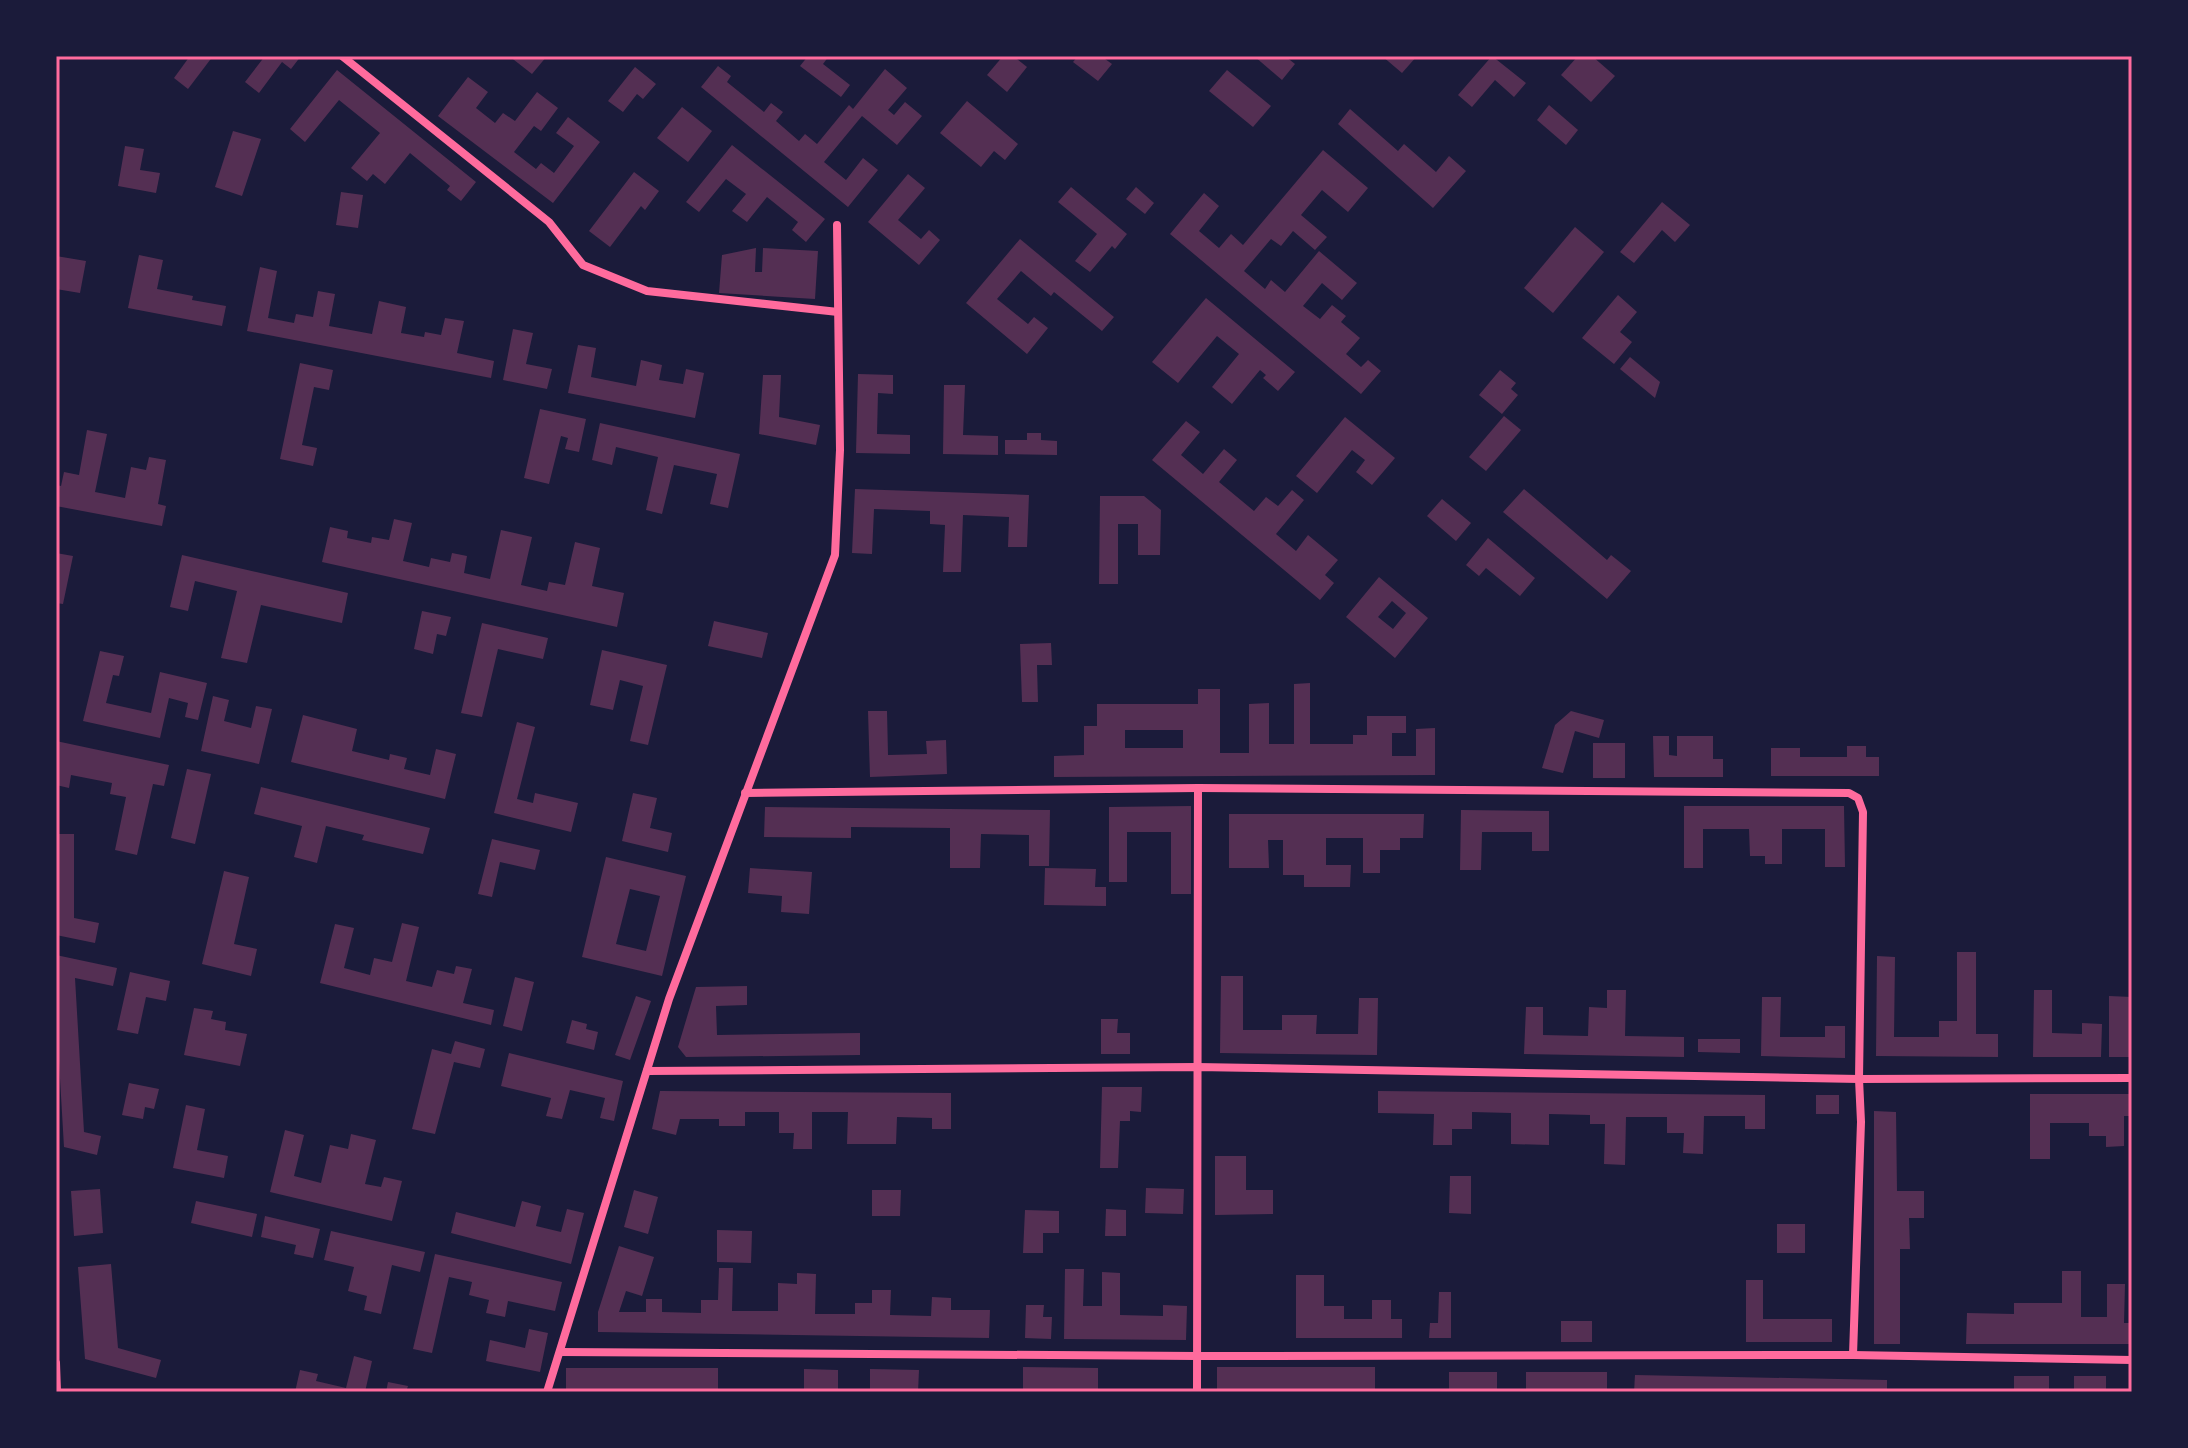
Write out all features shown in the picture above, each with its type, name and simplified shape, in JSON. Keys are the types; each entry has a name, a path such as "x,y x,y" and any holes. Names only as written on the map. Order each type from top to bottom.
{"street":[{"path":"342,56 549,222 583,265 647,291 838,312"},
{"path":"547,1392 669,999 835,555 840,450 837,225"},
{"path":"745,793 1198,788 1849,793 1858,798 1863,812 1861,1122 1853,1355"},
{"path":"1197,1392 1198,788"},
{"path":"647,1071 1197,1067 1859,1079 2132,1078"},
{"path":"560,1352 1197,1356 1853,1355 2132,1360"},
{"path":"56,1363 57,1392"}],"building":[{"path":"190,56 213,56 188,89 174,78"},
{"path":"265,56 301,56 291,69 282,62 259,93 245,82"},
{"path":"509,56 547,56 532,74"},
{"path":"808,56 829,56 823,64 850,85 841,97 800,66"},
{"path":"1003,56 1013,56 1027,67 1007,92 987,75"},
{"path":"1078,56 1101,56 1112,64 1098,81 1073,62"},
{"path":"1254,56 1285,56 1295,64 1282,80"},
{"path":"1382,56 1417,56 1402,73"},
{"path":"1492,56 1526,83 1514,97 1495,80 1472,107 1458,95"},
{"path":"1578,56 1592,56 1615,76 1591,102 1561,75"},
{"path":"718,66 731,76 727,82 764,112 771,103 783,112 776,121 799,141 805,134 817,144 849,105 853,109 885,69 907,88 888,110 894,115 905,102 922,116 897,145 862,116 824,162 846,180 863,158 878,170 848,207 701,87"},
{"path":"635,67 656,84 643,99 637,94 623,112 608,101"},
{"path":"337,70 476,182 461,201 447,190 450,186 410,153 385,184 373,174 367,181 351,168 380,133 339,100 305,142 290,129"},
{"path":"1227,70 1271,106 1253,127 1209,91"},
{"path":"468,77 488,92 476,108 495,123 503,113 515,121 537,92 558,108 541,131 534,126 514,152 536,169 541,163 554,173 574,146 556,133 568,117 600,142 553,203 438,116"},
{"path":"967,101 1018,144 1005,160 994,151 981,167 940,133"},
{"path":"1549,105 1578,130 1566,145 1537,120"},
{"path":"682,107 712,131 688,162 657,138"},
{"path":"1350,109 1398,151 1404,144 1436,172 1449,156 1466,171 1433,208 1338,124"},
{"path":"233,131 261,139 242,196 215,187"},
{"path":"732,145 825,219 806,242 792,230 798,222 767,197 747,222 732,211 746,194 726,179 699,212 686,202"},
{"path":"125,146 144,149 140,170 160,173 156,193 118,186"},
{"path":"1323,150 1368,188 1348,212 1322,190 1301,215 1327,237 1315,250 1293,231 1281,246 1271,239 1244,271 1265,289 1271,280 1285,292 1319,251 1357,283 1342,300 1322,283 1303,306 1320,319 1332,305 1346,316 1341,322 1360,338 1346,354 1361,367 1368,360 1381,371 1361,394 1170,234 1204,193 1219,206 1199,231 1219,248 1231,234 1243,245"},
{"path":"634,172 659,191 645,210 641,206 610,247 589,231"},
{"path":"908,174 925,188 898,220 921,239 929,230 940,240 919,265 868,222"},
{"path":"1071,187 1127,234 1090,272 1075,261 1097,234 1058,202"},
{"path":"1136,187 1154,203 1145,214 1126,199"},
{"path":"341,192 363,195 358,228 336,225"},
{"path":"1662,202 1690,225 1675,242 1662,230 1634,263 1620,252"},
{"path":"1575,227 1604,252 1553,313 1524,288"},
{"path":"1020,239 1114,317 1102,331 1054,292 1051,296 1021,271 997,299 1028,324 1034,317 1048,328 1027,354 966,303"},
{"path":"756,248 755,272 762,272 763,248 818,251 815,299 719,293 722,255"},
{"path":"139,255 163,260 157,289 226,306 222,326 128,308"},
{"path":"56,256 86,261 80,293 56,289"},
{"path":"260,267 277,271 268,318 294,323 296,314 313,317 318,291 335,294 329,326 372,334 379,301 406,307 401,333 424,337 425,332 441,335 445,318 464,321 457,353 494,361 491,378 247,331"},
{"path":"1618,295 1637,312 1620,332 1632,342 1614,364 1582,338"},
{"path":"1206,298 1295,372 1278,391 1263,378 1266,375 1260,370 1232,404 1212,387 1239,354 1217,336 1178,383 1152,362"},
{"path":"513,329 533,333 526,364 552,369 547,389 503,380"},
{"path":"578,345 596,348 591,377 636,386 641,360 662,365 659,380 683,384 686,369 704,373 695,418 568,393"},
{"path":"1630,357 1660,382 1655,398 1620,369"},
{"path":"300,363 333,370 329,390 314,387 302,445 317,448 313,466 280,459"},
{"path":"1500,370 1516,383 1511,389 1518,395 1502,414 1479,395"},
{"path":"858,374 893,375 893,394 878,393 877,434 910,435 910,454 856,453"},
{"path":"763,375 781,375 779,417 820,425 816,445 759,434"},
{"path":"944,385 965,385 963,435 998,436 998,455 943,454"},
{"path":"540,409 586,419 579,452 565,449 568,438 561,436 549,484 524,478"},
{"path":"1504,416 1521,430 1486,471 1469,457"},
{"path":"1345,417 1395,458 1372,485 1356,472 1365,460 1352,450 1317,493 1296,476"},
{"path":"1186,421 1200,432 1181,455 1203,474 1224,449 1237,460 1219,482 1254,511 1266,497 1278,506 1292,490 1304,500 1276,534 1296,551 1308,535 1338,560 1325,575 1334,583 1320,600 1152,460"},
{"path":"600,423 740,454 728,508 710,504 717,474 674,465 662,514 646,510 658,457 616,447 612,465 592,460"},
{"path":"87,430 107,434 95,492 125,498 131,467 146,470 149,457 166,460 158,504 166,506 162,526 56,506 56,485 61,486 64,472 79,475"},
{"path":"1027,433 1041,433 1041,440 1057,441 1057,455 1005,454 1005,440 1027,440"},
{"path":"855,489 1029,495 1027,547 1008,547 1009,517 963,515 961,572 943,572 945,525 930,524 930,511 874,509 872,554 852,553"},
{"path":"1524,489 1607,560 1611,555 1631,571 1607,599 1503,512"},
{"path":"1100,496 1144,496 1161,510 1160,555 1138,555 1138,524 1118,524 1118,584 1099,584"},
{"path":"1442,499 1471,523 1456,541 1427,516"},
{"path":"394,519 412,523 403,561 429,567 431,558 450,562 452,553 467,556 464,573 490,579 501,530 532,537 521,585 547,591 549,582 565,585 575,542 600,548 592,586 624,593 617,627 322,562 330,527 348,531 347,538 371,543 372,537 389,540"},
{"path":"1488,538 1535,578 1520,596 1486,568 1479,576 1466,565"},
{"path":"56,553 73,556 63,604 56,603"},
{"path":"182,555 348,593 342,623 261,605 247,663 221,658 237,591 195,581 188,611 170,607"},
{"path":"1379,577 1428,618 1395,658 1346,617","holes":["1392,601 1406,613 1393,629 1378,617"]},
{"path":"422,611 451,617 446,636 437,634 433,654 414,649"},
{"path":"714,621 768,633 762,658 708,646"},
{"path":"482,623 548,638 543,659 498,649 482,717 461,713"},
{"path":"1051,643 1052,665 1037,665 1038,702 1022,702 1020,644"},
{"path":"602,650 667,665 648,745 630,741 643,686 620,680 613,710 590,705"},
{"path":"100,651 124,656 119,676 113,675 106,703 151,713 160,672 207,683 198,720 185,717 188,703 169,698 160,738 83,721"},
{"path":"1310,683 1310,744 1353,744 1353,735 1367,735 1367,716 1406,716 1406,733 1392,733 1392,756 1416,756 1416,729 1435,728 1435,775 1054,777 1054,756 1084,755 1084,726 1097,726 1097,704 1198,704 1198,689 1220,689 1220,753 1249,753 1249,704 1269,703 1269,744 1294,744 1294,684","holes":["1125,730 1183,730 1183,748 1125,748"]},
{"path":"213,696 229,700 224,721 251,728 256,706 272,709 259,764 201,751"},
{"path":"868,711 887,711 888,755 927,754 926,741 946,740 947,774 870,777"},
{"path":"1571,711 1604,720 1599,738 1575,731 1563,773 1542,768 1555,725"},
{"path":"303,715 357,729 352,751 389,760 390,754 407,758 404,769 430,775 436,749 456,754 445,799 291,762"},
{"path":"517,722 535,727 517,799 533,803 535,793 578,803 571,832 494,813"},
{"path":"1653,736 1669,736 1669,755 1677,756 1677,736 1713,736 1713,759 1723,759 1723,777 1654,777"},
{"path":"56,741 169,765 164,786 153,784 137,855 115,850 126,797 110,794 112,783 71,775 69,788 56,785"},
{"path":"1593,743 1625,743 1625,778 1593,778"},
{"path":"1847,746 1866,746 1866,757 1879,757 1879,776 1771,776 1771,748 1800,748 1800,757 1847,757"},
{"path":"187,769 211,774 195,844 171,838"},
{"path":"261,787 430,828 423,854 362,840 364,835 326,826 317,863 294,857 302,826 254,814"},
{"path":"633,793 657,798 650,828 672,833 668,852 622,841"},
{"path":"1191,806 1191,894 1171,894 1171,832 1127,832 1127,882 1109,882 1109,807"},
{"path":"1684,806 1844,806 1845,867 1825,867 1825,829 1782,829 1782,864 1765,864 1765,856 1750,856 1749,829 1703,829 1703,868 1684,868"},
{"path":"765,807 1050,810 1049,866 1029,866 1029,835 981,834 980,868 950,868 950,828 851,827 851,838 764,837"},
{"path":"1461,810 1549,811 1549,851 1532,851 1532,832 1482,832 1481,870 1460,870"},
{"path":"1229,814 1424,814 1423,838 1400,838 1400,850 1380,850 1380,873 1363,873 1363,838 1326,838 1326,865 1351,865 1350,887 1304,887 1304,875 1283,875 1283,840 1268,840 1269,868 1229,868"},
{"path":"56,834 74,834 74,918 99,923 95,943 56,935"},
{"path":"492,839 540,850 535,870 500,862 492,897 478,894"},
{"path":"606,857 686,876 662,976 582,957","holes":["630,889 660,896 646,951 616,944"]},
{"path":"750,868 812,872 809,914 781,912 782,896 748,893"},
{"path":"1045,868 1096,869 1095,887 1106,887 1106,906 1044,905"},
{"path":"224,871 249,877 234,944 257,949 251,976 202,964"},
{"path":"402,923 419,927 406,981 432,987 437,970 454,974 456,966 472,969 463,1003 494,1010 491,1025 320,983 335,924 354,928 344,968 370,975 374,958 392,962"},
{"path":"1957,952 1976,952 1976,1034 1998,1034 1998,1057 1876,1056 1877,956 1895,957 1894,1037 1939,1037 1939,1021 1957,1021"},
{"path":"56,955 117,968 113,986 75,978 84,1132 101,1136 97,1155 64,1147"},
{"path":"130,972 170,981 166,1001 146,997 138,1034 117,1030"},
{"path":"1221,976 1243,976 1243,1030 1282,1030 1282,1015 1317,1015 1316,1034 1358,1034 1359,998 1378,998 1377,1055 1220,1053"},
{"path":"515,977 534,982 522,1031 503,1026"},
{"path":"747,986 747,1005 716,1006 717,1035 860,1033 860,1055 686,1057 678,1047 696,987"},
{"path":"1607,990 1626,990 1625,1036 1684,1037 1684,1057 1524,1054 1526,1007 1543,1007 1543,1035 1588,1036 1589,1007 1607,1008"},
{"path":"2034,990 2052,990 2052,1033 2082,1034 2082,1023 2102,1024 2101,1057 2033,1057"},
{"path":"636,996 651,1001 630,1060 615,1055"},
{"path":"2109,996 2132,997 2132,1057 2109,1057"},
{"path":"1762,997 1781,997 1780,1037 1825,1037 1825,1026 1845,1026 1845,1058 1761,1056"},
{"path":"194,1008 213,1011 211,1019 226,1022 225,1030 247,1034 240,1066 184,1055"},
{"path":"1101,1019 1118,1019 1117,1033 1130,1033 1130,1054 1101,1054"},
{"path":"572,1020 587,1024 586,1029 598,1032 594,1050 566,1043"},
{"path":"1698,1039 1740,1039 1740,1053 1698,1052"},
{"path":"455,1041 485,1049 480,1068 454,1062 435,1134 412,1129 432,1049 451,1054"},
{"path":"509,1053 623,1081 614,1121 600,1118 605,1098 570,1090 562,1119 546,1116 551,1098 501,1086"},
{"path":"129,1083 159,1089 154,1109 145,1107 143,1119 122,1115"},
{"path":"1102,1087 1142,1087 1141,1112 1130,1111 1130,1121 1120,1121 1118,1168 1100,1168"},
{"path":"660,1091 951,1093 951,1129 932,1129 932,1118 897,1117 896,1144 847,1144 848,1112 812,1112 812,1149 793,1149 794,1133 779,1133 779,1112 745,1112 745,1126 719,1126 719,1119 680,1119 676,1135 652,1129"},
{"path":"1378,1091 1765,1095 1765,1129 1745,1129 1745,1116 1704,1116 1703,1154 1683,1153 1684,1133 1667,1133 1667,1117 1626,1117 1625,1165 1604,1164 1605,1124 1590,1124 1590,1115 1549,1114 1549,1145 1511,1144 1511,1113 1472,1112 1472,1129 1452,1129 1452,1145 1433,1145 1434,1114 1378,1113"},
{"path":"2030,1094 2132,1094 2132,1116 2124,1116 2124,1146 2106,1147 2106,1136 2089,1136 2089,1123 2050,1123 2050,1159 2030,1159"},
{"path":"1816,1095 1839,1095 1839,1114 1816,1114"},
{"path":"186,1105 205,1109 197,1150 228,1156 224,1178 173,1168"},
{"path":"1874,1111 1896,1112 1897,1191 1924,1191 1924,1218 1909,1218 1910,1249 1900,1249 1900,1344 1874,1344"},
{"path":"285,1130 304,1135 294,1176 321,1183 330,1145 348,1149 351,1134 376,1140 365,1184 381,1187 384,1177 402,1181 392,1221 270,1192"},
{"path":"1215,1156 1246,1156 1246,1190 1273,1190 1273,1214 1215,1215"},
{"path":"1450,1176 1471,1176 1471,1214 1449,1213"},
{"path":"1146,1188 1184,1189 1183,1214 1145,1213"},
{"path":"100,1189 103,1233 74,1236 71,1191"},
{"path":"634,1190 658,1197 648,1234 624,1227"},
{"path":"872,1190 901,1190 900,1216 872,1216"},
{"path":"196,1201 257,1214 252,1237 191,1223"},
{"path":"522,1201 541,1206 536,1226 561,1232 567,1209 584,1213 571,1264 451,1233 456,1212 515,1227"},
{"path":"1106,1209 1126,1210 1126,1236 1105,1236"},
{"path":"1025,1210 1059,1211 1059,1233 1043,1233 1043,1253 1023,1253"},
{"path":"265,1216 320,1229 313,1258 294,1254 296,1245 261,1237"},
{"path":"1777,1224 1805,1224 1805,1253 1777,1253"},
{"path":"717,1230 752,1231 751,1263 717,1262"},
{"path":"331,1231 425,1252 420,1272 392,1265 381,1314 364,1310 367,1296 348,1291 354,1267 324,1260"},
{"path":"619,1246 654,1257 642,1296 626,1291 619,1312 646,1312 646,1299 662,1299 662,1312 701,1313 701,1300 718,1300 719,1268 733,1268 732,1311 778,1311 778,1283 797,1284 797,1273 816,1274 815,1314 855,1314 855,1303 872,1303 872,1290 891,1290 890,1315 931,1316 932,1297 951,1298 951,1310 990,1310 989,1338 598,1332 598,1312"},
{"path":"435,1254 562,1282 555,1311 508,1301 505,1317 486,1313 489,1300 469,1295 472,1282 449,1277 432,1353 413,1349"},
{"path":"111,1264 118,1348 161,1360 156,1378 85,1359 78,1267"},
{"path":"1065,1269 1084,1269 1083,1306 1102,1306 1102,1272 1120,1273 1120,1315 1163,1316 1163,1305 1187,1306 1186,1340 1064,1339"},
{"path":"2062,1271 2081,1271 2081,1317 2107,1317 2107,1284 2125,1284 2124,1323 2132,1323 2132,1344 1966,1344 1967,1313 2014,1314 2014,1303 2062,1303"},
{"path":"1296,1275 1324,1275 1324,1306 1344,1306 1344,1319 1372,1319 1372,1300 1391,1300 1391,1319 1402,1319 1402,1338 1296,1338"},
{"path":"1746,1280 1763,1280 1763,1319 1832,1319 1832,1342 1746,1342"},
{"path":"1439,1292 1451,1292 1451,1338 1429,1338 1430,1323 1438,1323"},
{"path":"1026,1305 1044,1305 1043,1317 1052,1317 1051,1339 1025,1338"},
{"path":"1561,1321 1592,1321 1592,1342 1561,1342"},
{"path":"529,1329 548,1333 540,1372 486,1361 490,1340 525,1348"},
{"path":"354,1356 372,1361 365,1392 295,1392 300,1370 318,1374 316,1381 346,1388"},
{"path":"1023,1367 1098,1368 1098,1392 1023,1392"},
{"path":"1217,1367 1375,1367 1375,1392 1217,1392"},
{"path":"566,1368 718,1368 718,1392 566,1392"},
{"path":"804,1369 838,1370 838,1389 804,1389"},
{"path":"870,1369 919,1370 918,1392 870,1392"},
{"path":"1449,1372 1497,1372 1497,1392 1449,1392"},
{"path":"1526,1372 1607,1372 1607,1392 1526,1392"},
{"path":"1635,1375 1887,1380 1887,1392 1634,1392"},
{"path":"2014,1376 2049,1376 2049,1392 2014,1392"},
{"path":"2074,1376 2106,1376 2106,1392 2074,1392"},
{"path":"388,1382 408,1386 406,1392 386,1392"}]}
